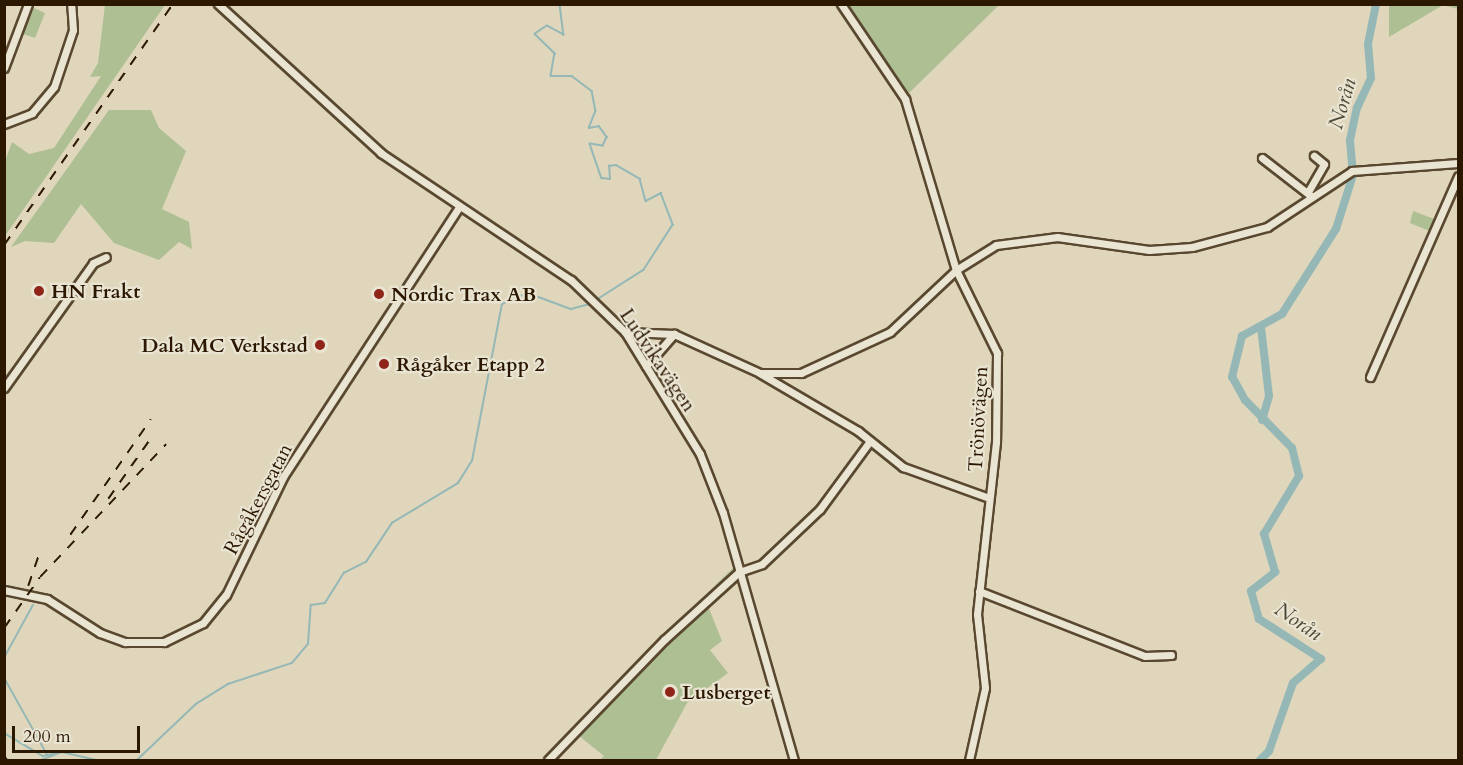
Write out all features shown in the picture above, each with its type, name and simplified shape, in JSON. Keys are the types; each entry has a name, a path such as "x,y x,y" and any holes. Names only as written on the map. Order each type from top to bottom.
{"street":[{"path":"4,68 28,4"},
{"path":"4,124 32,113 54,87 73,30 70,4"},
{"name":"Ludvikavägen","path":"218,4 284,60 347,125 459,207 593,297 625,332 700,454 739,572 794,760"},
{"name":"Trönövägen","path":"841,4 905,99 956,270 997,353 989,498 979,591 985,688 969,760"},
{"path":"1310,194 1324,164 1314,156"},
{"path":"1262,158 1310,194"},
{"path":"760,374 801,373 834,362 890,332 956,270 986,250 1026,238 1067,238 1149,250 1192,247 1261,230 1310,194 1344,175 1367,168 1458,163"},
{"path":"1370,377 1458,177"},
{"name":"Rågåkersgatan","path":"4,590 47,599 125,642 164,642 203,623 226,595 283,477 459,207"},
{"path":"4,388 93,263 106,257"},
{"path":"625,332 674,334 760,374 870,441 903,467 989,498"},
{"path":"646,366 674,334"},
{"path":"548,760 622,679 739,572 762,564 820,509 870,441"},
{"path":"979,591 1145,656 1171,655"}],"green space":[{"path":"105,5 165,5 5,236 5,161 12,142 29,154 54,148 101,76 90,77 98,63"},
{"path":"848,5 999,5 908,94"},
{"path":"1389,5 1443,5 1389,37"},
{"path":"1443,5 1458,5 1458,9"},
{"path":"34,8 45,13 35,38 23,34"},
{"path":"109,110 151,110 159,128 186,151 162,209 189,222 192,249 179,242 159,260 114,243 81,204 54,243 25,241 11,247"},
{"path":"1413,211 1437,220 1432,232 1410,223"},
{"path":"733,568 735,583 708,606 722,641 710,650 728,673 687,703 656,760 600,760 604,756 578,735 673,639 666,633"}],"waterway":[{"path":"560,4 564,35 547,26 535,34 555,53 551,76 572,76 592,91 596,111 589,128 599,126 607,137 603,146 590,144 602,178 610,179 609,166 616,165 640,179 646,201 661,193 673,225 644,270 597,300"},
{"name":"Norån","path":"1260,760 1269,751 1293,683 1321,659 1259,619 1251,591 1275,572 1264,534 1299,476 1292,448 1245,400 1232,377 1242,336 1282,314 1336,229 1353,175 1350,140 1357,108 1371,78 1368,44 1376,4"},
{"path":"137,760 196,704 228,684 292,663 308,644 311,605 325,603 344,573 366,562 392,523 458,483 472,461 502,304 528,293 571,309 590,304"},
{"name":"Norån","path":"1261,327 1269,396 1262,420"},
{"path":"4,658 33,605"},
{"path":"4,677 47,754"},
{"path":"4,733 43,756 62,752"},
{"path":"41,760 62,752 98,760"}],"railway":[{"path":"4,245 173,4"},
{"path":"70,535 151,419"},
{"path":"108,499 153,435"},
{"path":"4,628 40,577 166,444"},
{"path":"28,586 38,557"},
{"path":"4,755 7,760"}],"place":[{"name":"HN Frakt","path":"39,291"},
{"name":"Nordic Trax AB","path":"379,294"},
{"name":"Dala MC Verkstad","path":"320,345"},
{"name":"Rågåker Etapp 2","path":"384,364"},
{"name":"Lusberget","path":"670,692"}]}
